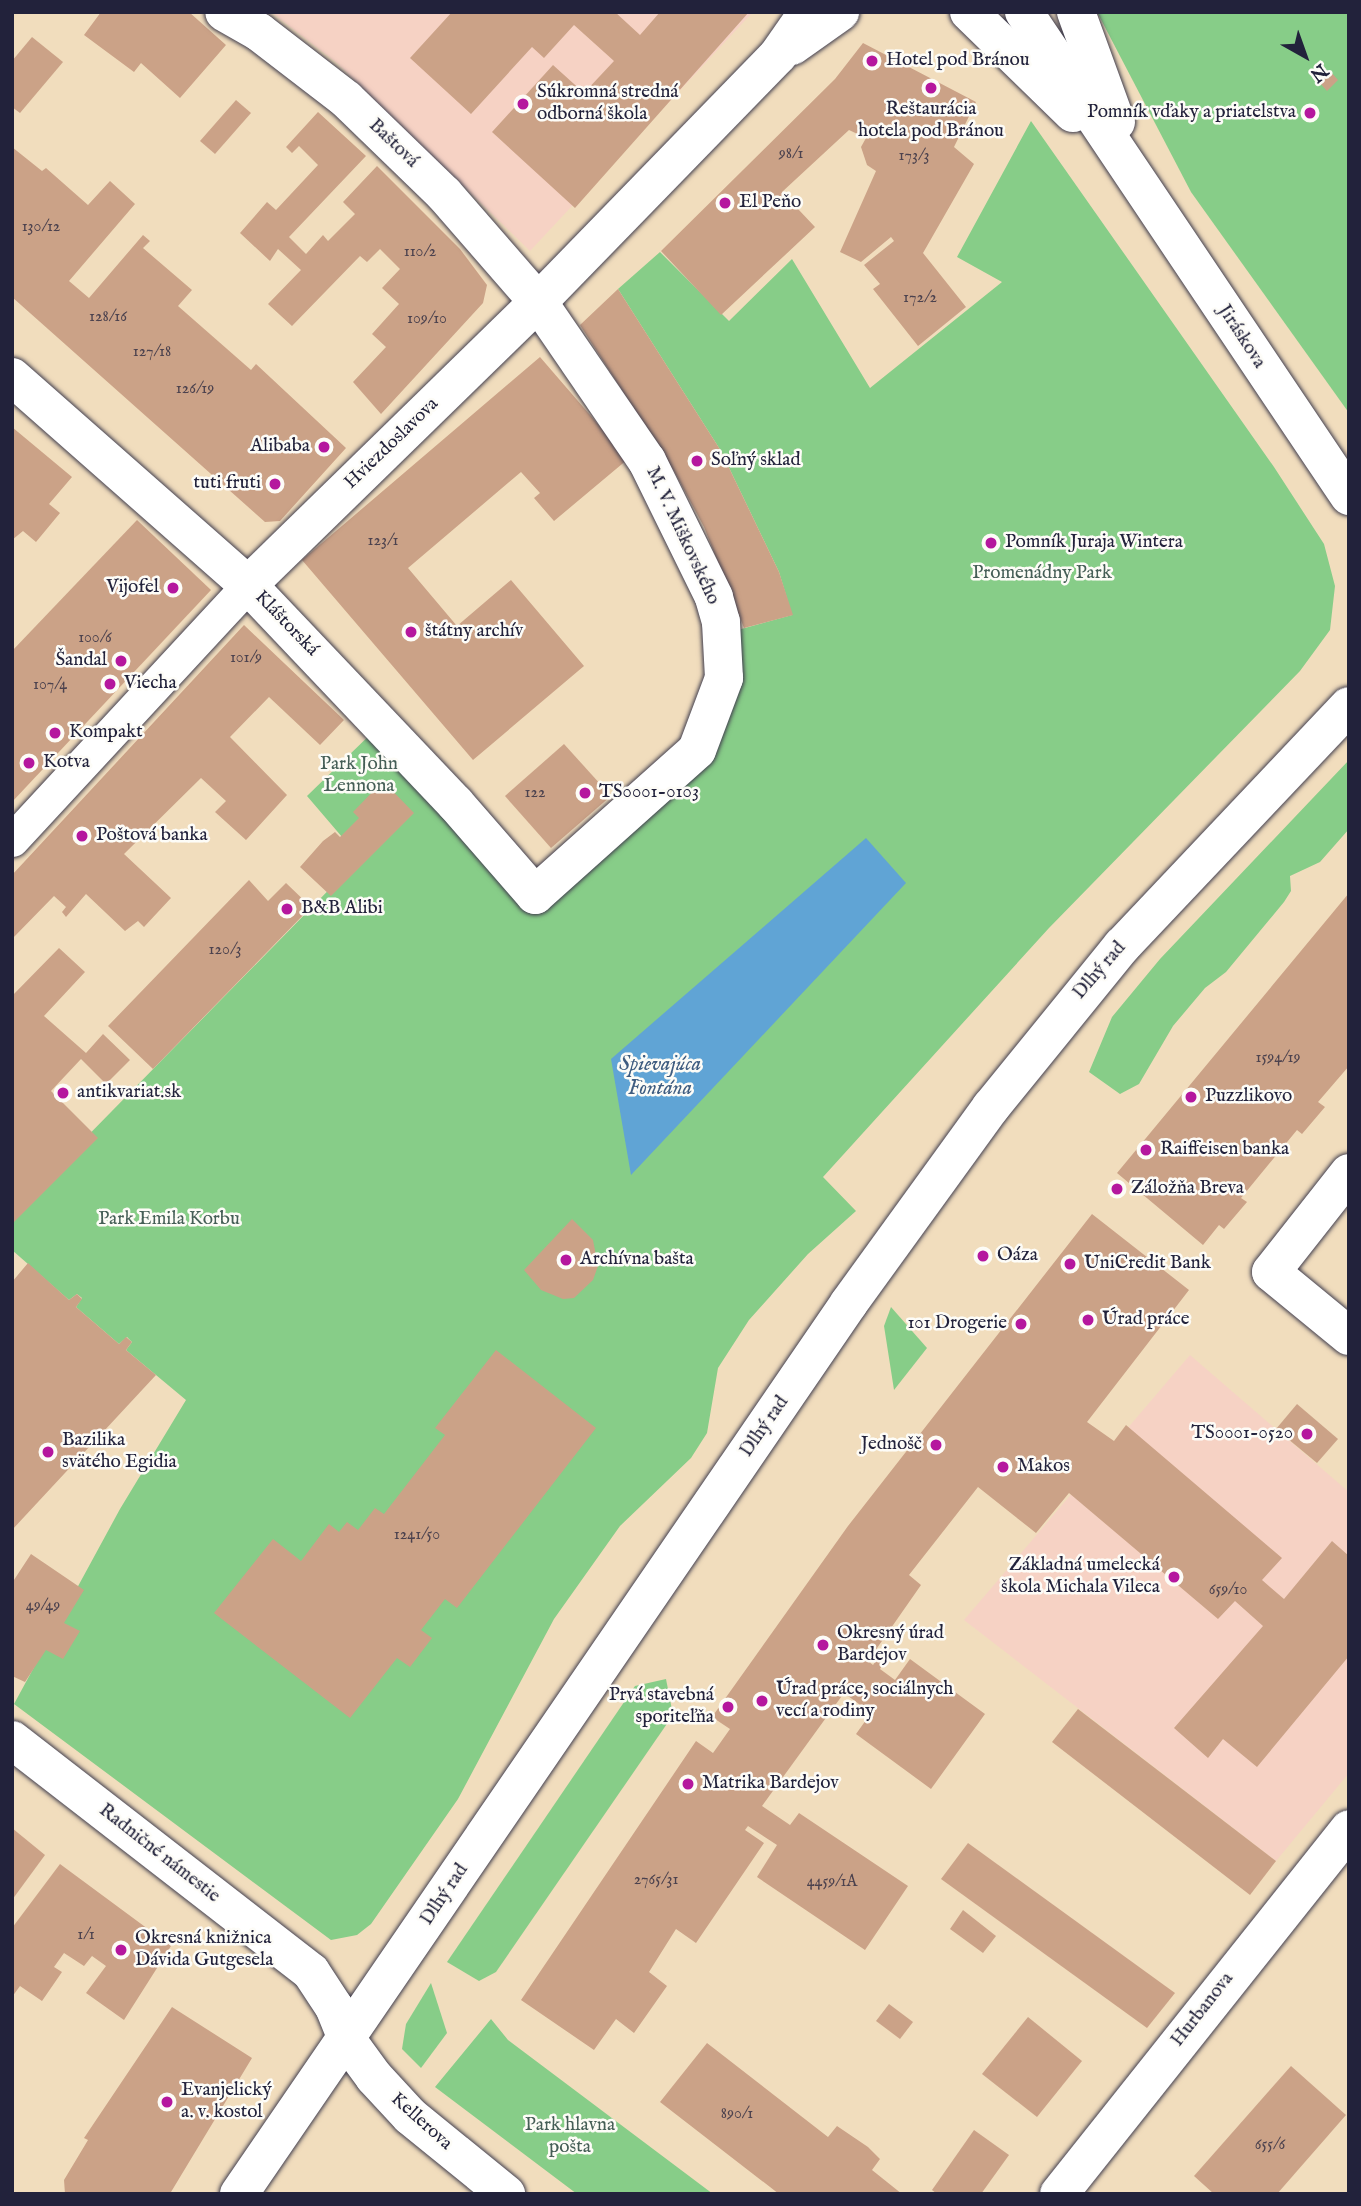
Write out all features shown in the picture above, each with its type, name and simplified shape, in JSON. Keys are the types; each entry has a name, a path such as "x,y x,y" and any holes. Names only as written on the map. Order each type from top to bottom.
{"street":[{"name":"Baštová","path":"224,12 260,32 346,99 444,194 538,302"},
{"name":"Hviezdoslavova","path":"12,840 248,585 538,302 778,55 807,12"},
{"name":"Hviezdoslavova","path":"778,55 840,12"},
{"name":"Jiráskova","path":"968,12 1137,177"},
{"name":"Jiráskova","path":"1024,12 1349,496"},
{"name":"Jiráskova","path":"1076,12 1137,177"},
{"name":"M. V. Miškovského","path":"536,895 697,750 717,702 725,650 714,597 647,461 538,302"},
{"name":"Kláštorská","path":"12,377 248,585 455,803 536,895"},
{"name":"Dlhý rad","path":"239,2194 347,2040 849,1303 991,1107 1122,946 1349,706"},
{"path":"1349,1173 1271,1272 1349,1336"},
{"name":"Radničné námestie","path":"12,1740 311,1972 334,2007 347,2040"},
{"name":"Hurbanova","path":"1059,2194 1349,1829"},
{"name":"Kellerova","path":"347,2040 403,2109 506,2194"}],"shaded area":[{"name":"Súkromná stredná odborná škola","path":"271,12 753,12 530,251 337,63"},
{"name":"Základná umelecká škola Michala Vileca","path":"1190,1355 1349,1492 1349,1773 1276,1861 964,1620"}],"green space":[{"path":"1097,12 1349,12 1349,413 1191,192"},
{"name":"Promenádny Park","path":"1031,121 1274,467 1324,544 1335,586 1330,630 1300,671 1049,928 823,1177 856,1211 808,1254 749,1320 718,1368 707,1433 691,1458 620,1526 554,1619 458,1799 371,1924 357,1935 331,1940 14,1704 120,1509 186,1400 126,1350 132,1342 127,1337 119,1344 76,1307 82,1298 77,1294 69,1300 12,1250 12,1213 360,858 307,796 381,724 536,895 697,750 723,634 792,615 779,572 721,451 618,289 660,252 729,321 792,259 870,388 1002,282 957,257"},
{"path":"1349,760 1349,829 1320,862 1290,876 1291,891 1284,902 1226,972 1205,988 1173,1026 1139,1084 1120,1094 1089,1072 1112,1017 1160,959"},
{"path":"891,1307 927,1348 894,1390 884,1326"},
{"path":"666,1679 673,1715 496,1972 479,1981 447,1962 635,1686"},
{"path":"431,1983 447,2033 421,2068 402,2049 406,2024"},
{"name":"Park hlavna pošta","path":"491,2019 508,2040 713,2194 577,2194 435,2087"}],"water":[{"name":"Spievajúca Fontána","path":"866,838 906,883 631,1175 611,1059"}],"building":[{"path":"101,12 189,12 226,45 180,98 141,63 134,72 84,35"},
{"path":"452,12 615,12 640,35 660,12 749,12 575,208 492,132 553,65 584,93 614,61 574,25 544,58 532,47 471,114 410,58"},
{"path":"32,37 63,62 20,113 12,107 12,61"},
{"path":"863,43 976,102 954,147 974,164 923,253 966,307 918,346 873,289 880,284 864,265 894,241 891,237 861,262 840,252 876,171 867,165 861,147 866,138 849,130 782,192 815,227 721,315 661,251 835,79"},
{"path":"1330,71 1338,80 1327,91 1319,82"},
{"path":"236,100 251,113 215,154 200,141"},
{"path":"318,112 366,156 289,237 306,254 323,235 328,241 355,214 343,202 377,166 460,249 487,285 483,303 381,414 353,382 386,347 372,334 399,304 382,288 400,269 380,249 367,262 360,256 292,326 268,304 301,270 278,249 270,261 240,233 267,202 276,210 318,165 299,146 292,153 286,147"},
{"path":"12,147 42,171 46,168 88,205 110,181 135,204 69,281 89,298 143,235 150,241 143,248 192,290 178,306 251,370 256,364 346,448 280,521 265,522 12,297"},
{"name":"Soľný sklad","path":"618,289 721,451 779,572 793,615 744,628 704,527 674,471 580,325"},
{"path":"540,357 628,459 554,521 534,498 540,493 521,472 408,568 457,626 511,580 584,666 473,760 302,560"},
{"path":"12,427 72,477 49,504 60,513 36,542 23,531 12,540"},
{"path":"137,520 211,590 12,802 12,651"},
{"path":"244,625 344,720 320,745 269,697 230,737 287,795 246,840 215,812 226,801 201,778 124,854 171,898 144,927 138,921 125,931 86,894 66,917 62,912 66,907 54,896 12,939 12,875"},
{"path":"564,744 611,796 551,848 505,796"},
{"path":"383,781 414,813 331,896 300,867 323,841 335,832 340,837 359,818 353,812"},
{"path":"249,880 268,901 286,883 311,907 153,1069 108,1026"},
{"path":"1349,893 1349,1066 1318,1102 1325,1107 1302,1134 1297,1130 1241,1198 1247,1202 1224,1229 1219,1225 1203,1245 1117,1173"},
{"path":"59,948 85,972 44,1016 86,1053 103,1034 130,1060 106,1084 81,1059 51,1091 98,1138 12,1224 12,996"},
{"path":"1092,1214 1189,1290 1087,1422 1114,1441 1126,1425 1282,1558 1262,1580 1284,1599 1332,1541 1349,1556 1349,1656 1257,1767 1223,1739 1208,1758 1174,1728 1263,1626 1235,1601 1218,1619 1069,1493 1036,1533 978,1487 909,1575 921,1585 868,1661 873,1665 878,1658 884,1662 880,1669 895,1680 910,1659 985,1714 931,1789 856,1734 871,1713 844,1693 762,1806 790,1825 799,1813 908,1886 865,1950 757,1877 777,1845 748,1826 745,1830 764,1843 696,1943 676,1929 649,1972 667,1986 634,2033 616,2019 594,2050 521,2000 696,1741 713,1753 730,1729 712,1717 848,1526"},
{"name":"Archívna bašta","path":"572,1219 593,1240 598,1266 593,1280 574,1298 563,1299 541,1290 524,1270"},
{"name":"Bazilika svätého Egidia","path":"28,1263 69,1300 77,1294 82,1299 76,1307 119,1344 126,1337 132,1342 126,1350 156,1375 12,1530 12,1282"},
{"path":"496,1350 596,1428 457,1608 445,1599 421,1630 432,1638 410,1667 397,1658 350,1718 214,1613 273,1539 301,1561 329,1524 339,1532 347,1522 358,1530 375,1508 384,1514 445,1435 435,1428"},
{"name":"TS0001-0520","path":"1297,1404 1338,1439 1317,1463 1276,1429"},
{"path":"31,1554 84,1590 64,1623 80,1631 63,1659 46,1650 25,1682 12,1676 12,1583"},
{"path":"1078,1709 1276,1861 1250,1895 1052,1742"},
{"path":"12,1828 45,1855 12,1900"},
{"path":"968,1843 1175,1993 1147,2028 941,1879"},
{"path":"60,1864 171,1946 124,2020 86,1993 106,1966 92,1956 84,1966 64,1953 54,1967 62,1972 42,2001 20,1986 12,1997 12,1928"},
{"path":"963,1910 996,1936 983,1953 950,1929"},
{"path":"889,2004 913,2022 900,2039 876,2021"},
{"name":"Evanjelický a. v. kostol","path":"172,2007 252,2058 171,2192 65,2194 64,2180 88,2140 84,2138"},
{"path":"1028,2017 1082,2061 1037,2117 982,2074"},
{"path":"707,2043 828,2137 837,2126 868,2147 880,2159 872,2170 902,2194 779,2194 660,2102"},
{"path":"1291,2066 1346,2115 1277,2194 1214,2194 1194,2176"},
{"path":"974,2130 1009,2155 981,2194 937,2194 932,2190"}],"place":[{"name":"Hotel pod Bránou","path":"872,61"},
{"name":"Reštaurácia hotela pod Bránou","path":"931,88"},
{"name":"Súkromná stredná odborná škola","path":"523,104"},
{"name":"Pomník vďaky a priatelstva","path":"1310,113"},
{"name":"El Peňo","path":"725,203"},
{"name":"Alibaba","path":"324,447"},
{"name":"Soľný sklad","path":"697,461"},
{"name":"tuti fruti","path":"275,484"},
{"name":"Pomník Juraja Wintera","path":"991,543"},
{"name":"Vijofel","path":"173,588"},
{"name":"štátny archív","path":"411,632"},
{"name":"Šandal","path":"121,661"},
{"name":"Viecha","path":"110,684"},
{"name":"Kompakt","path":"55,733"},
{"name":"Kotva","path":"29,763"},
{"name":"TS0001-0103","path":"585,793"},
{"name":"Poštová banka","path":"82,836"},
{"name":"B&B Alibi","path":"287,909"},
{"name":"antikvariat.sk","path":"63,1093"},
{"name":"Puzzlikovo","path":"1191,1097"},
{"name":"Raiffeisen banka","path":"1146,1150"},
{"name":"Záložňa Breva","path":"1117,1189"},
{"name":"Oáza","path":"983,1256"},
{"name":"Archívna bašta","path":"566,1260"},
{"name":"UniCredit Bank","path":"1070,1264"},
{"name":"Úrad práce","path":"1088,1320"},
{"name":"101 Drogerie","path":"1021,1324"},
{"name":"TS0001-0520","path":"1307,1434"},
{"name":"Jednošč","path":"936,1445"},
{"name":"Bazilika svätého Egidia","path":"48,1452"},
{"name":"Makos","path":"1003,1467"},
{"name":"Základná umelecká škola Michala Vileca","path":"1174,1577"},
{"name":"Okresný úrad Bardejov","path":"823,1645"},
{"name":"Úrad práce, sociálnych vecí a rodiny","path":"762,1701"},
{"name":"Prvá stavebná sporiteľňa","path":"728,1707"},
{"name":"Matrika Bardejov","path":"688,1784"},
{"name":"Okresná knižnica Dávida Gutgesela","path":"121,1950"},
{"name":"Evanjelický a. v. kostol","path":"167,2102"}],"park label":[{"name":"Park John Lennona","path":"359,776"},
{"name":"Park Emila Korbu","path":"169,1220"}]}
